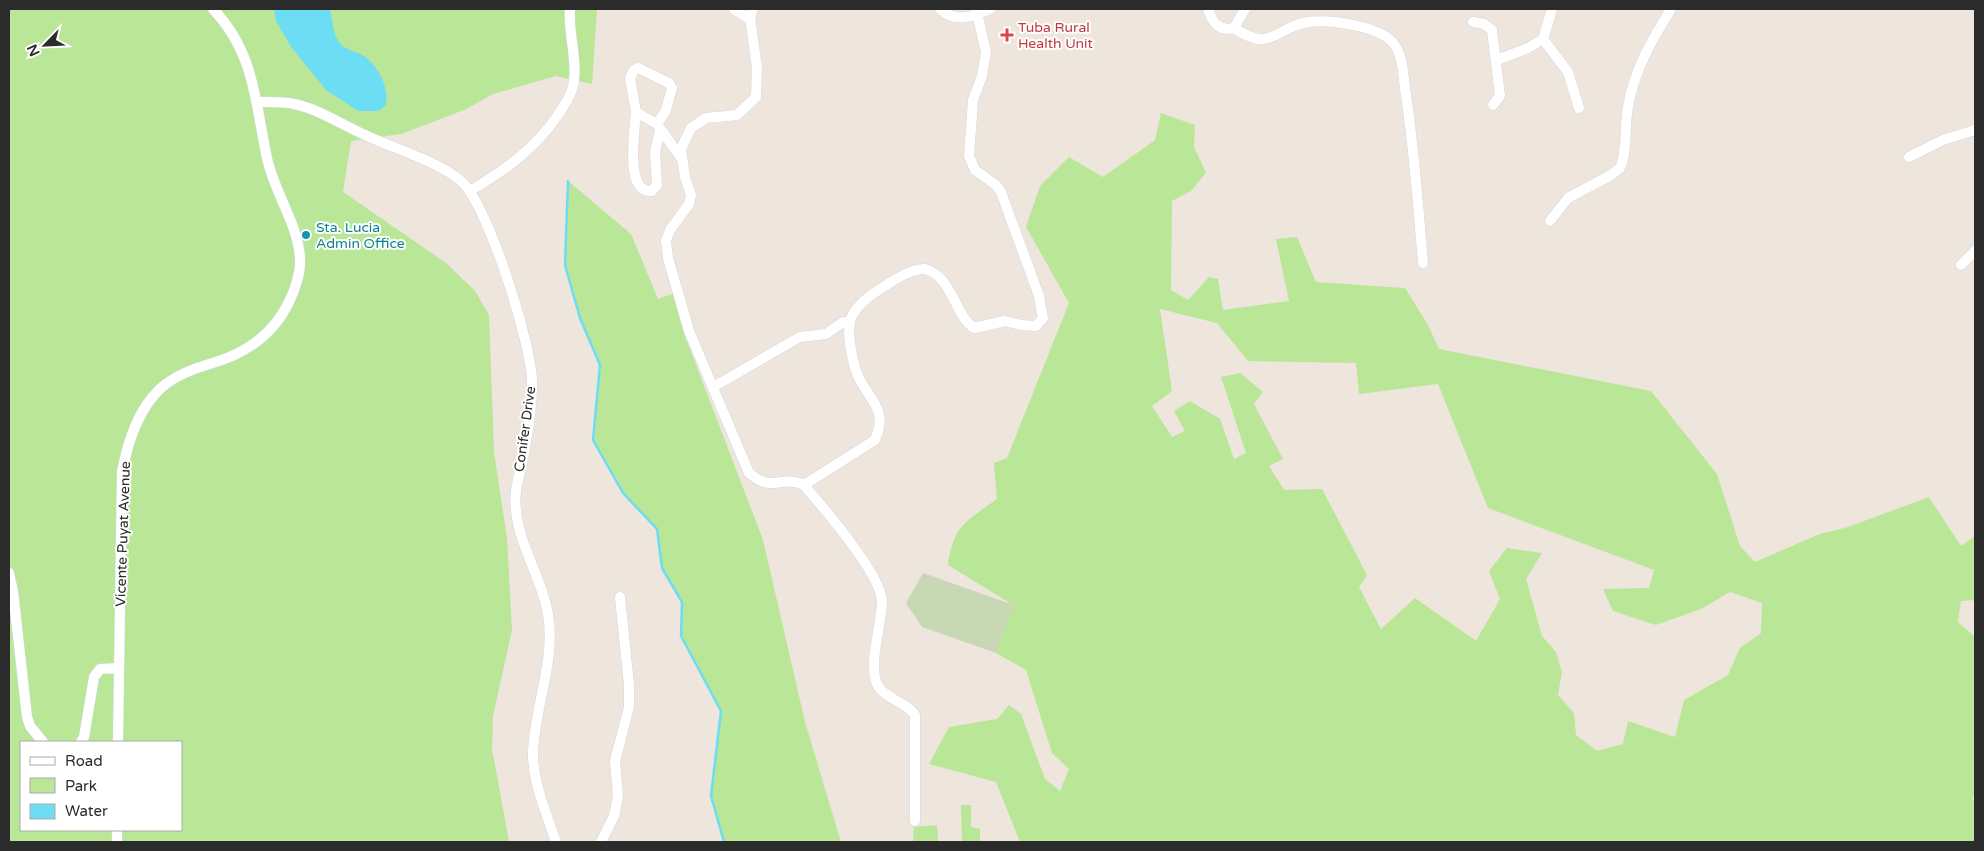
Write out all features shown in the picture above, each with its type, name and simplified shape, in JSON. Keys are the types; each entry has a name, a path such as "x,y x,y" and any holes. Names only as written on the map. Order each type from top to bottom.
{"street":[{"name":"Vicente Puyat Avenue","path":"118,741 122,472 126,450 133,430 147,405 162,388 178,376 240,352 262,338 281,318 292,295 299,270 298,246 269,166 258,102 248,64 236,36 213,9"},
{"path":"470,191 515,162 535,144 548,129 571,93 575,58 569,27 570,9"},
{"path":"734,9 750,20"},
{"path":"753,9 750,20 757,68 756,97 737,115 706,118 697,122 685,138 681,149 690,194 689,204 670,230 666,248 689,331 748,473 760,482 768,484 796,481 804,485 861,556 882,599 876,678 880,689 909,708 915,715 915,820"},
{"path":"940,9 951,17 960,18 990,9"},
{"path":"1208,9 1218,26 1228,29 1234,28 1248,36 1266,40 1306,22 1370,29 1394,44 1400,57 1411,131 1422,263"},
{"path":"1234,28 1244,9"},
{"path":"1497,60 1528,48 1543,39 1552,9"},
{"path":"1550,221 1568,198 1611,175 1620,168 1628,106 1635,78 1653,38 1671,9"},
{"path":"804,485 875,440 881,425 875,400 862,382 854,365 850,322 862,302 872,294 906,274 920,269 930,271 938,276 974,328 1005,321 1036,326 1043,318 1039,296 1001,192 996,185 975,170 969,156 973,100 982,76 986,52 977,12"},
{"path":"1473,22 1484,24 1492,30 1500,96 1493,105"},
{"path":"1543,39 1568,72 1579,108"},
{"path":"642,68 669,83 672,88 666,110 658,127 655,152 657,184 652,191 645,192 640,189 635,180 633,145 636,112 630,78 634,70 642,68"},
{"name":"Conifer Drive","path":"258,102 294,104 328,117 364,135 441,168 455,176 470,191 488,228 524,331 531,360 531,410 516,488 515,509 520,530 548,614 548,653 534,733 533,757 538,783 556,842"},
{"path":"636,112 658,127 682,160"},
{"path":"1909,157 1943,140 1975,130"},
{"path":"1961,265 1975,251"},
{"path":"713,387 800,337 826,334 843,322 850,322"},
{"path":"9,573 14,591 27,717 30,726 42,741"},
{"path":"601,842 614,816 618,796 615,761 629,707 629,685 620,597"},
{"path":"82,741 84,737 94,676 100,669 119,668"}],"green space":[{"path":"9,9 597,9 592,84 556,76 493,94 464,110 401,134 351,141 343,192 446,263 475,291 489,315 494,452 507,538 512,630 493,716 492,749 509,842 9,842"},
{"path":"1161,113 1195,125 1194,147 1206,173 1191,191 1172,201 1171,290 1188,300 1209,277 1218,279 1223,310 1289,301 1276,239 1297,237 1316,282 1405,288 1428,325 1439,349 1651,391 1717,474 1740,546 1755,562 1820,534 1848,527 1929,497 1961,546 1975,536 1975,600 1961,601 1958,622 1975,637 1975,796 1972,797 1975,804 1975,842 1020,842 996,782 929,764 949,727 997,719 1009,705 1021,714 1045,779 1060,791 1069,769 1052,753 1026,670 996,653 1013,605 948,565 950,552 963,525 997,499 994,463 1007,458 1069,303 1026,227 1040,186 1069,157 1103,177 1155,140","holes":["1160,309 1217,323 1248,361 1356,363 1359,394 1438,384 1488,508 1654,570 1649,588 1603,589 1613,611 1656,625 1701,609 1730,592 1762,603 1761,633 1740,648 1728,675 1684,700 1675,737 1628,721 1623,744 1597,751 1576,735 1574,713 1558,695 1562,672 1556,652 1542,636 1526,579 1542,553 1507,548 1489,571 1500,599 1476,641 1415,598 1381,629 1359,587 1367,575 1322,489 1284,490 1269,466 1283,459 1254,404 1263,392 1240,373 1221,377 1246,453 1234,459 1220,419 1190,401 1174,411 1185,431 1172,437 1152,406 1172,391"]},
{"path":"568,181 631,234 658,299 675,293 685,336 763,540 805,722 841,842 724,842 711,796 721,711 681,636 682,602 662,568 657,529 623,493 593,440 600,365 580,318 565,266"},
{"path":"923,573 1014,605 996,653 922,627 906,603"},
{"path":"961,805 971,805 971,827 980,829 980,842 962,842"},
{"path":"937,825 938,842 913,842 914,827"}],"water":[{"path":"274,9 330,9 334,30 339,42 346,48 368,59 377,70 386,91 386,105 379,111 358,111 326,90 291,47 276,21"}],"waterway":[{"path":"568,181 565,265 580,318 600,365 593,440 623,493 657,529 662,568 682,602 681,636 721,711 711,796 724,842"}],"place":[{"name":"Tuba Rural Health Unit","path":"1007,35"},
{"name":"Sta. Lucia Admin Office","path":"306,235"}]}
